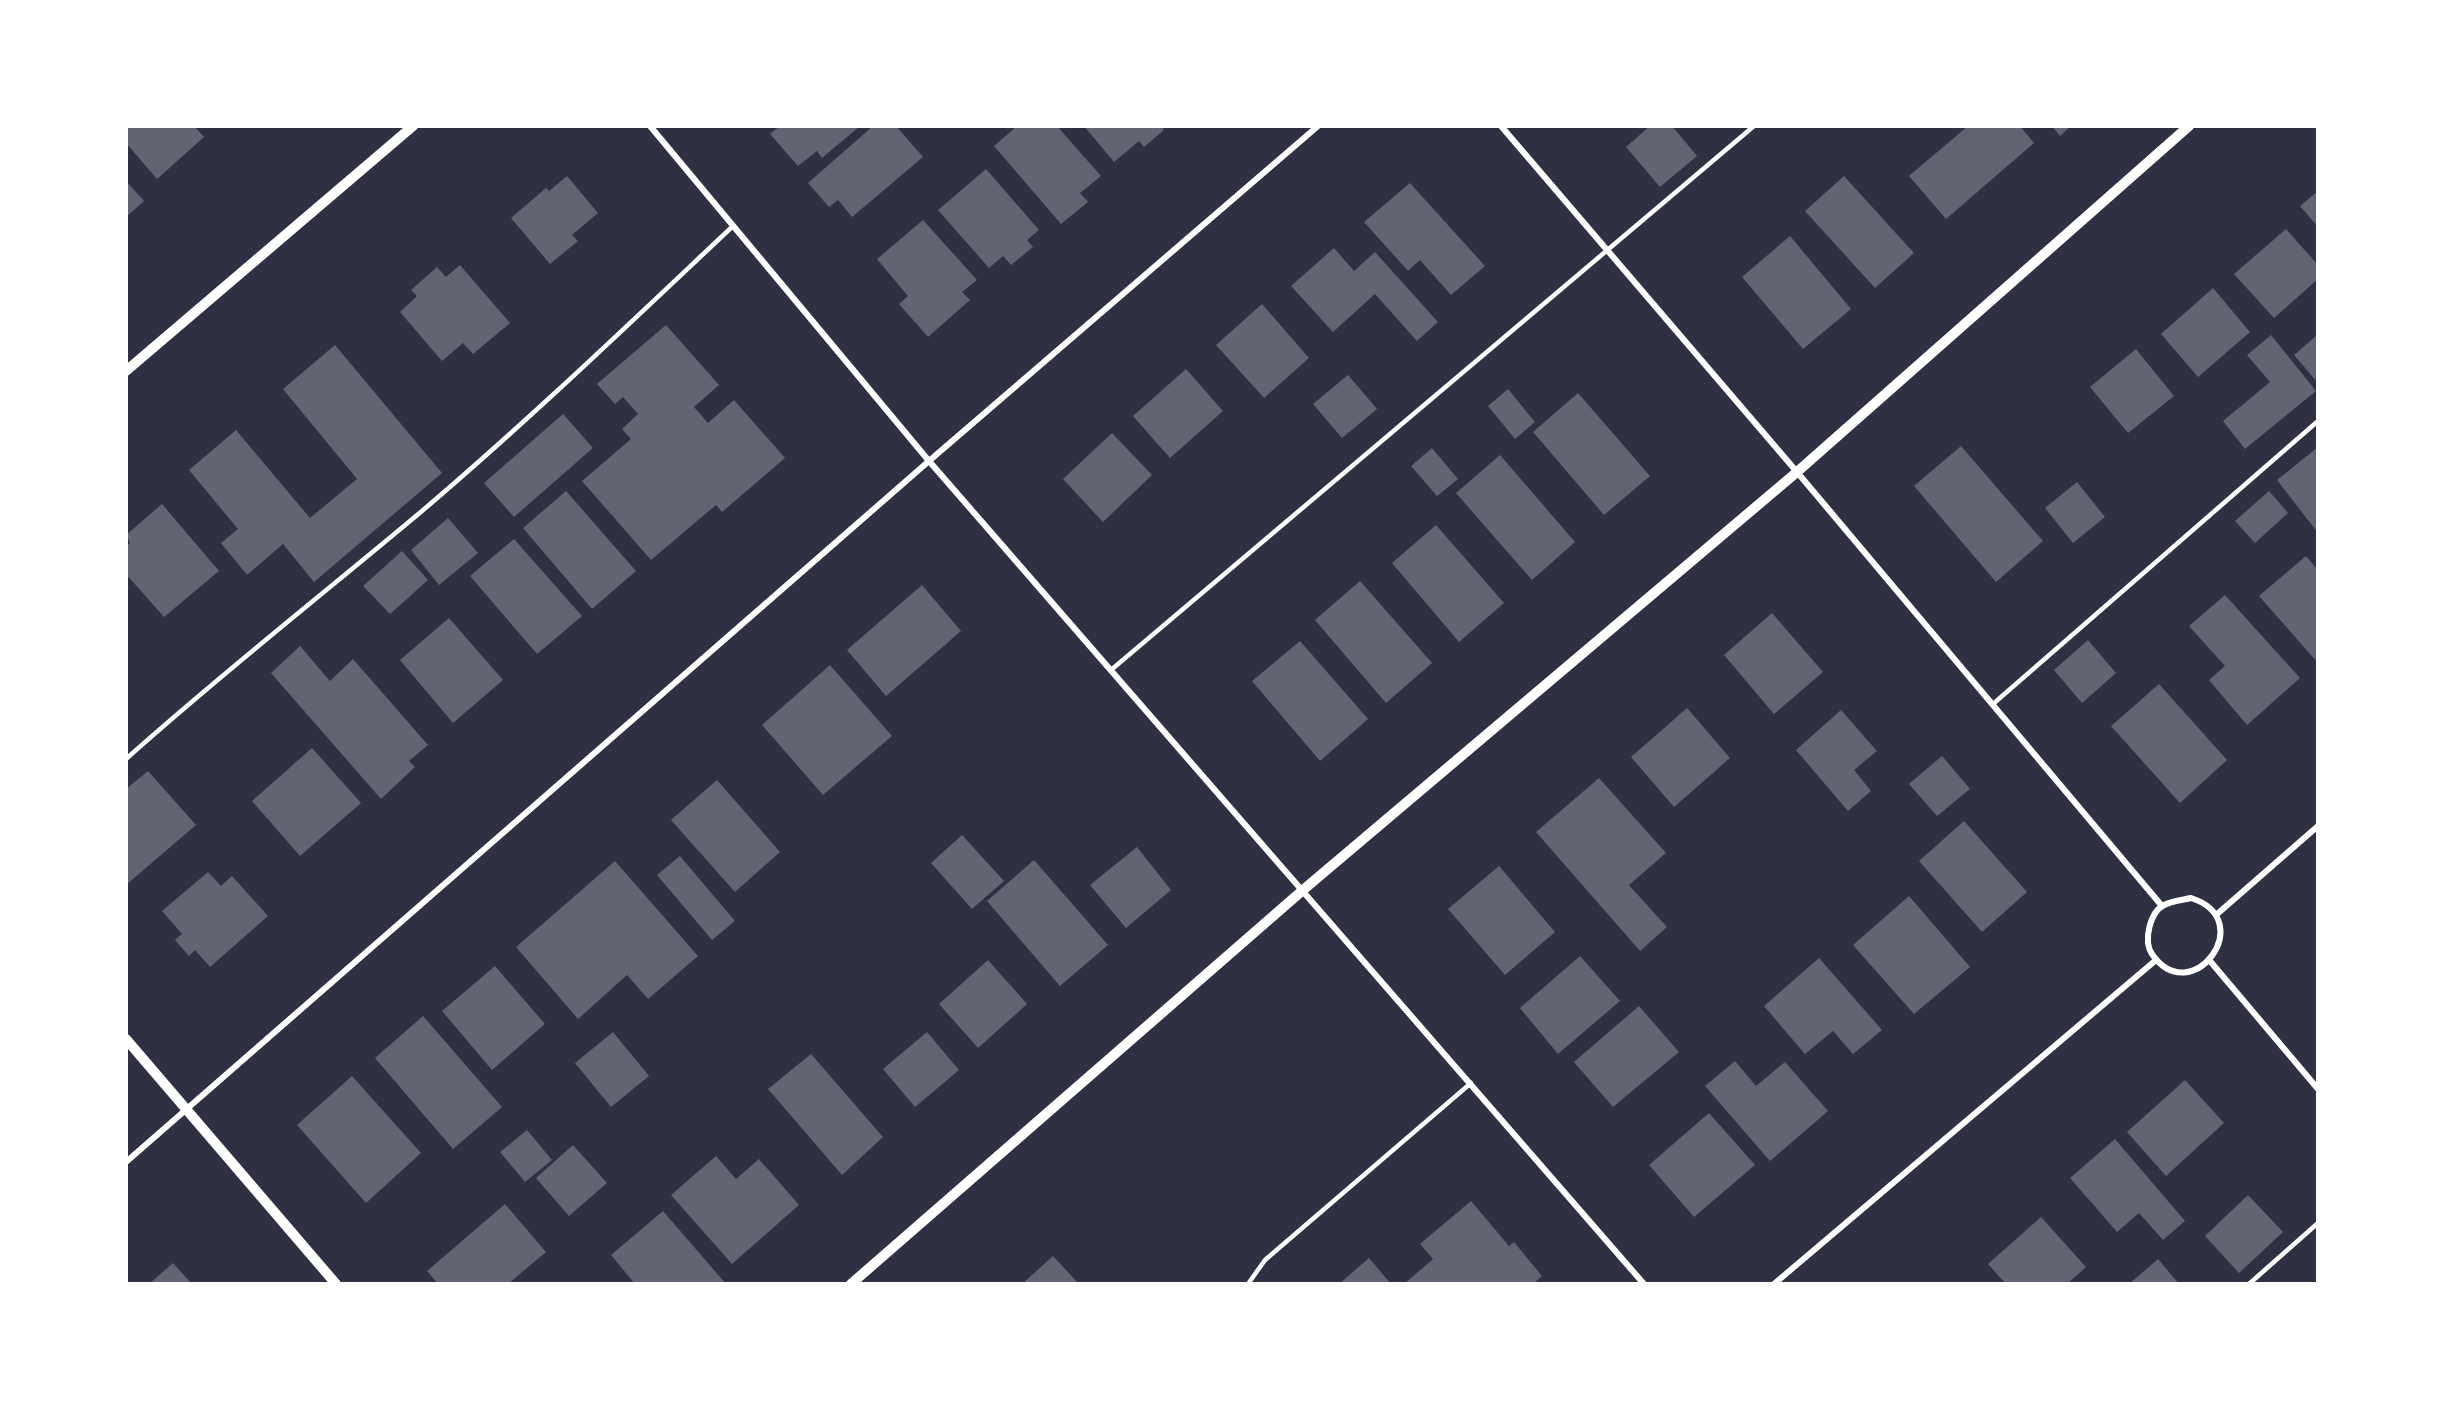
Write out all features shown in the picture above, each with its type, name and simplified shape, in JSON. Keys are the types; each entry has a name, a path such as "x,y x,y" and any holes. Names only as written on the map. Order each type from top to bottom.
{"street":[{"path":"126,371 413,126"},
{"path":"650,126 928,461 1644,1284"},
{"path":"126,1162 928,461 1318,126"},
{"path":"1501,126 1797,472 2162,906"},
{"path":"851,1284 1303,890 1797,472 2189,126"},
{"path":"2216,915 2318,826"},
{"path":"2191,898 2200,901 2216,915 2221,927 2216,950 2210,961 2191,971 2168,970 2148,950 2147,940 2154,914 2162,906 2191,898"},
{"path":"1774,1284 2156,960"},
{"path":"2210,961 2318,1089"},
{"path":"126,1039 336,1284"}],"lane":[{"path":"1111,670 1754,126"},
{"path":"126,759 194,698 423,510 603,348 733,226"},
{"path":"1993,704 2318,421"},
{"path":"1248,1284 1265,1260 1471,1083"},
{"path":"2249,1284 2318,1223"}],"building":[{"path":"126,126 194,126 204,137 157,179 126,143"},
{"path":"780,126 860,126 822,158 817,151 798,166 770,134"},
{"path":"873,126 896,126 923,157 852,217 838,200 829,207 808,183"},
{"path":"1017,126 1057,126 1101,176 1080,193 1088,202 1061,224 994,146"},
{"path":"1084,126 1161,126 1164,130 1144,147 1139,141 1114,162"},
{"path":"1650,126 1672,126 1697,156 1660,187 1626,147"},
{"path":"1968,126 2020,126 2034,143 1946,219 1909,176"},
{"path":"2052,126 2071,126 2060,136"},
{"path":"986,169 1039,230 1027,240 1033,247 1011,265 1003,256 989,268 938,210"},
{"path":"567,176 598,213 572,235 578,241 550,264 511,218 546,188 549,191"},
{"path":"1844,176 1914,253 1875,288 1805,211"},
{"path":"126,181 144,201 126,217"},
{"path":"1410,183 1485,266 1451,295 1420,260 1408,271 1364,222"},
{"path":"2318,191 2318,227 2300,206"},
{"path":"923,220 977,280 962,292 970,300 928,337 899,304 908,296 877,259"},
{"path":"2286,229 2318,265 2318,279 2274,318 2234,274"},
{"path":"1790,236 1851,309 1803,349 1742,277"},
{"path":"1334,248 1354,271 1375,252 1438,322 1417,341 1375,294 1333,332 1291,286"},
{"path":"460,265 510,323 473,354 463,343 442,361 400,312 417,296 411,290 437,267 446,277"},
{"path":"2213,288 2250,332 2198,377 2161,334"},
{"path":"1262,304 1309,358 1264,398 1216,345"},
{"path":"666,325 719,385 694,407 708,423 734,400 785,458 722,512 716,505 651,560 582,481 631,439 622,429 638,414 623,397 615,404 597,384"},
{"path":"2271,335 2316,391 2245,449 2223,421 2270,382 2247,355"},
{"path":"2316,336 2318,338 2318,383 2294,355"},
{"path":"335,345 442,473 314,582 283,544 247,575 221,543 238,529 189,470 236,430 310,518 357,479 283,389"},
{"path":"2136,349 2174,396 2128,433 2090,387"},
{"path":"1186,369 1223,411 1170,458 1133,416"},
{"path":"1348,375 1377,409 1342,438 1313,404"},
{"path":"1508,389 1535,422 1515,439 1488,406"},
{"path":"1578,393 1650,476 1604,515 1533,432"},
{"path":"563,414 593,448 514,517 484,483"},
{"path":"1112,433 1152,475 1103,522 1063,479"},
{"path":"1961,446 2043,541 1996,582 1914,486"},
{"path":"2318,447 2318,533 2277,480"},
{"path":"1432,448 1458,479 1437,496 1411,466"},
{"path":"1500,455 1575,542 1532,580 1456,493"},
{"path":"2077,482 2105,517 2073,543 2045,508"},
{"path":"566,491 636,571 592,609 523,528"},
{"path":"2269,491 2288,513 2255,543 2235,521"},
{"path":"162,504 219,571 164,617 126,574 126,546 130,543 126,535"},
{"path":"448,518 478,553 439,585 411,550"},
{"path":"1436,525 1504,603 1459,642 1392,563"},
{"path":"514,539 582,616 537,654 470,576"},
{"path":"402,551 428,580 390,614 363,586"},
{"path":"2306,556 2318,570 2318,663 2259,596"},
{"path":"1360,581 1432,663 1386,703 1315,620"},
{"path":"922,585 961,631 886,696 847,650"},
{"path":"2225,595 2300,678 2247,725 2209,680 2225,666 2189,626"},
{"path":"1772,613 1823,672 1774,714 1724,655"},
{"path":"449,618 503,680 453,723 400,660"},
{"path":"2088,640 2116,673 2082,703 2054,670"},
{"path":"1300,641 1368,719 1320,761 1252,681"},
{"path":"300,646 330,681 353,659 428,745 409,761 415,767 381,799 271,673"},
{"path":"830,665 892,736 823,795 762,725"},
{"path":"2159,684 2227,760 2180,803 2111,726"},
{"path":"1687,708 1730,758 1674,807 1631,757"},
{"path":"1841,710 1877,751 1854,770 1871,791 1848,811 1796,750"},
{"path":"312,748 361,803 300,856 252,801"},
{"path":"1942,756 1970,789 1937,816 1909,784"},
{"path":"148,771 196,825 126,885 126,789"},
{"path":"1599,778 1666,853 1629,885 1667,927 1640,951 1536,832"},
{"path":"717,780 780,852 735,892 671,820"},
{"path":"1964,821 2027,892 1982,932 1919,861"},
{"path":"962,835 1004,881 972,909 931,863"},
{"path":"1137,847 1171,890 1126,928 1090,885"},
{"path":"680,856 735,921 712,940 657,875"},
{"path":"1034,860 1108,945 1060,986 987,901"},
{"path":"615,861 698,956 648,999 627,975 578,1019 516,947"},
{"path":"1499,866 1555,932 1505,975 1448,909"},
{"path":"208,872 221,886 232,876 268,916 210,967 195,950 189,956 175,940 182,934 162,911"},
{"path":"1909,896 1970,967 1914,1014 1853,945"},
{"path":"1580,956 1620,1001 1558,1054 1520,1008"},
{"path":"1819,958 1882,1030 1853,1054 1833,1031 1805,1054 1764,1006"},
{"path":"988,960 1027,1004 978,1048 939,1004"},
{"path":"495,966 545,1024 492,1070 442,1011"},
{"path":"1639,1006 1679,1052 1613,1107 1574,1062"},
{"path":"423,1016 502,1107 453,1149 375,1058"},
{"path":"613,1032 649,1076 611,1107 575,1063"},
{"path":"927,1032 959,1070 915,1107 883,1069"},
{"path":"811,1054 883,1137 842,1175 768,1089"},
{"path":"1735,1061 1756,1086 1785,1062 1828,1111 1770,1161 1705,1086"},
{"path":"352,1076 421,1153 366,1203 297,1125"},
{"path":"2185,1080 2224,1123 2166,1176 2127,1132"},
{"path":"1709,1113 1755,1165 1694,1217 1649,1165"},
{"path":"527,1130 552,1160 525,1182 500,1152"},
{"path":"2115,1139 2185,1221 2163,1240 2139,1213 2117,1232 2070,1178"},
{"path":"573,1145 607,1183 569,1216 536,1178"},
{"path":"716,1156 736,1179 759,1159 799,1205 732,1264 671,1195"},
{"path":"2248,1195 2283,1232 2239,1273 2205,1236"},
{"path":"1471,1201 1509,1246 1514,1242 1542,1276 1533,1284 1404,1284 1433,1259 1420,1244"},
{"path":"505,1204 546,1252 508,1284 438,1284 427,1271"},
{"path":"663,1211 726,1284 635,1284 611,1255"},
{"path":"2041,1217 2086,1267 2067,1284 2006,1284 1988,1264"},
{"path":"1053,1256 1079,1284 1022,1284"},
{"path":"1369,1258 1391,1284 1339,1284"},
{"path":"2158,1259 2179,1284 2129,1284"},
{"path":"173,1263 192,1284 149,1284"}]}
